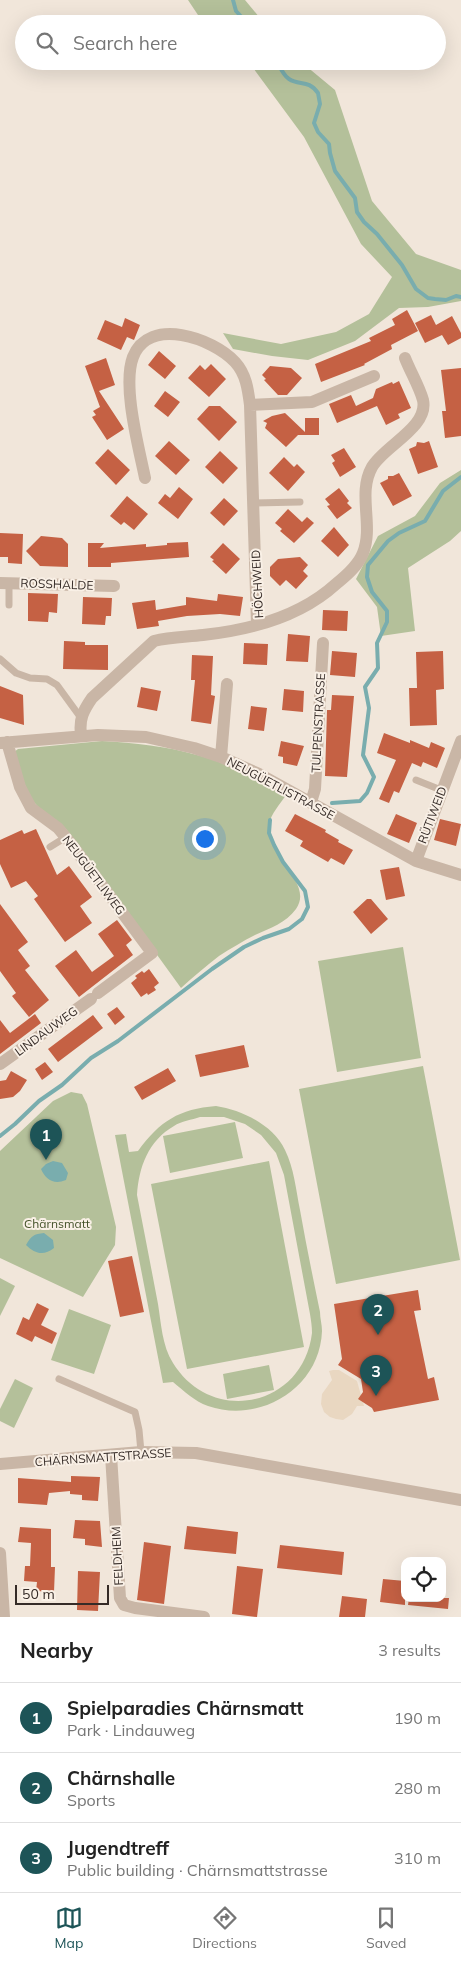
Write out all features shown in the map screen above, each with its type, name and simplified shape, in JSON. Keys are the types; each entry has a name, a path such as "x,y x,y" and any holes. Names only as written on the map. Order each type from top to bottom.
{"street":[{"name":"HÖCHWEID","path":"145,478 128,379 134,356 146,340 167,334 185,335 212,346 228,356 235,362 245,377 250,405 258,624 293,612 318,600 349,573 362,555 368,539 365,492 372,468 381,455 418,422 422,413 423,401 405,358"},
{"path":"250,405 312,402 374,376"},
{"name":"ROSSHALDE","path":"4,583 114,586"},
{"path":"81,735 80,718 92,698 154,641 165,638 203,636 258,624"},
{"name":"TULPENSTRASSE","path":"311,802 315,789 323,643"},
{"path":"221,757 227,684"},
{"name":"NEUGÜETLISTRASSE","path":"3,743 81,735 146,737 194,748 221,757 259,774 416,861 461,875"},
{"name":"RÜTIWEID","path":"416,861 461,741"},
{"name":"NEUGÜETLIWEG","path":"3,743 30,808 58,828 66,837 152,953 95,996"},
{"name":"LINDAUWEG","path":"0,1064 95,996"},
{"name":"CHÄRNSMATTSTRASSE","path":"0,1464 141,1452 196,1453 461,1500"},
{"name":"FELDHEIM","path":"111,1456 120,1598 124,1605 204,1617"},
{"path":"0,1553 4,1617"}],"lane":[{"path":"254,503 300,502"},
{"path":"4,583 9,605"},
{"path":"0,659 16,673 30,678 47,679 56,685 80,718"},
{"path":"416,780 442,790"},
{"path":"50,847 66,837"},
{"path":"58,1379 135,1412 141,1452"}],"green space":[{"path":"188,0 245,0 258,15 198,15"},
{"path":"255,70 311,70 335,90 372,201 416,254 461,270 461,301 428,307 399,308 355,341 308,360 233,349 223,333 281,344 336,332 369,314 392,277 361,244 304,137"},
{"path":"461,470 461,531 450,541 408,568 415,631 381,636 377,607 356,579 378,536 415,516 440,483"},
{"path":"102,741 162,747 209,758 243,772 286,795 270,820 269,835 273,847 294,878 299,889 300,899 296,909 283,922 255,935 219,956 181,988 66,829 43,812 29,797 14,752 18,749"},
{"path":"403,947 421,1058 337,1072 318,961"},
{"path":"423,1066 460,1260 336,1284 299,1089"},
{"name":"Chärnsmatt","path":"71,1092 82,1094 87,1104 116,1227 115,1245 83,1297 0,1258 0,1151 53,1101"},
{"path":"216,1106 246,1115 265,1126 280,1141 291,1164 320,1312 322,1331 319,1351 311,1369 299,1385 284,1397 266,1405 247,1410 228,1410 208,1406 194,1399 173,1382 163,1383 115,1135 126,1134 129,1152 138,1151 154,1132 171,1118 191,1110","holes":["200,1117 224,1117 245,1124 261,1135 276,1153 284,1175 312,1333 305,1358 292,1378 274,1392 254,1399 232,1401 210,1395 190,1383 169,1356 162,1334 137,1195 143,1165 151,1147 165,1132 180,1123"]},
{"path":"235,1122 243,1158 170,1173 163,1136"},
{"path":"269,1161 304,1347 187,1369 151,1184"},
{"path":"0,1278 15,1286 0,1316"},
{"path":"69,1309 111,1325 94,1374 51,1360"},
{"path":"269,1365 274,1390 227,1399 223,1374"},
{"path":"15,1379 33,1388 14,1428 0,1421 0,1409"}],"shaded area":[{"path":"339,1370 357,1381 364,1406 357,1406 352,1414 343,1420 330,1417 324,1412 321,1404 322,1394 332,1380 329,1371"}],"water":[{"path":"53,1161 62,1163 68,1173 66,1180 54,1182 43,1173 41,1169"},
{"path":"44,1233 53,1240 54,1248 50,1251 40,1253 26,1245 33,1236"}],"building":[{"path":"407,310 418,331 391,345 392,349 365,365 321,382 315,364 371,341 369,338 395,325 392,319"},
{"path":"431,315 436,325 452,316 461,333 461,338 448,345 442,335 425,343 415,323"},
{"path":"125,318 140,325 134,340 127,337 121,350 97,339 105,320 122,327"},
{"path":"159,351 176,366 165,379 148,365"},
{"path":"106,358 115,385 99,391 124,429 107,440 92,417 96,415 93,411 100,407 85,366"},
{"path":"211,364 226,379 209,397 188,378 200,365 205,370"},
{"path":"270,366 291,368 302,378 287,395 278,395 264,380 266,379 262,375"},
{"path":"461,368 461,436 445,438 442,411 446,411 441,370"},
{"path":"399,381 411,408 398,414 400,418 386,425 377,406 337,423 329,404 351,395 356,406 373,398 376,389"},
{"path":"165,391 180,402 168,417 154,406"},
{"path":"209,406 220,406 237,422 219,441 197,419"},
{"path":"285,413 305,432 305,418 319,418 319,435 298,435 286,447 265,428 267,423 263,421 272,416"},
{"path":"169,441 190,460 176,475 155,456"},
{"path":"429,441 438,467 418,474 409,449 416,446 417,442 424,443"},
{"path":"344,448 356,467 340,477 332,463 335,461 331,455"},
{"path":"108,449 130,470 116,485 95,463"},
{"path":"220,451 238,468 223,484 205,467"},
{"path":"284,457 294,467 297,464 305,472 288,491 269,473"},
{"path":"399,473 412,496 393,506 380,483 388,479 388,476"},
{"path":"179,487 193,499 178,519 158,503 165,494 170,498"},
{"path":"339,488 352,508 337,519 327,506 330,505 325,499"},
{"path":"127,496 148,514 134,530 124,522 121,525 110,516"},
{"path":"224,498 238,511 224,526 210,513"},
{"path":"288,509 302,522 307,517 314,523 294,543 280,531 282,529 275,523"},
{"path":"334,527 349,545 338,557 321,541"},
{"path":"0,533 23,534 22,564 8,563 8,557 0,557"},
{"path":"41,536 62,538 68,544 68,567 40,566 26,551"},
{"path":"188,542 189,557 111,563 111,567 88,567 88,543 104,543 100,548 146,544 146,547"},
{"path":"223,543 240,559 226,574 210,557"},
{"path":"300,557 308,565 303,571 308,576 296,589 286,580 280,586 270,576 270,567 278,559"},
{"path":"28,593 58,594 57,613 49,612 48,622 28,621"},
{"path":"218,594 243,597 240,616 220,614 187,616 158,621 159,626 137,629 132,603 155,600 156,610 186,605 186,597 217,601"},
{"path":"83,597 112,598 111,616 106,616 105,625 82,624"},
{"path":"323,610 348,611 347,631 322,630"},
{"path":"288,634 310,636 308,662 286,661"},
{"path":"64,641 85,642 85,645 108,645 108,670 63,669"},
{"path":"244,643 268,644 267,665 243,664"},
{"path":"332,651 357,653 355,677 330,675"},
{"path":"443,651 444,689 436,690 437,725 410,726 409,688 417,688 416,652"},
{"path":"192,655 213,656 211,695 215,696 211,724 191,721 195,680 191,680"},
{"path":"0,686 23,695 24,725 0,718"},
{"path":"141,687 161,691 157,711 137,707"},
{"path":"284,689 304,691 303,712 282,710"},
{"path":"332,695 354,696 347,777 325,776 327,710 331,710"},
{"path":"251,706 267,708 264,731 248,729"},
{"path":"384,733 410,743 410,740 429,748 431,742 445,748 437,768 423,762 421,767 412,763 399,793 394,791 389,803 379,799 396,760 377,753"},
{"path":"281,741 304,746 297,766 283,763 283,757 278,756"},
{"path":"295,814 326,830 325,832 339,840 338,842 353,850 344,865 331,858 328,862 300,846 303,841 285,831"},
{"path":"396,814 417,823 409,843 387,834"},
{"path":"440,819 461,824 456,846 434,840"},
{"path":"36,829 57,875 69,866 92,897 80,906 92,923 65,942 34,899 38,896 26,881 11,888 0,864 0,840 22,830 24,834"},
{"path":"399,867 405,896 386,900 380,870"},
{"path":"367,899 371,899 388,919 371,934 353,912"},
{"path":"0,904 28,942 18,950 30,966 25,970 49,1000 29,1017 12,996 16,993 0,971"},
{"path":"117,920 132,940 126,945 133,955 79,997 55,966 76,950 92,972 114,956 98,934"},
{"path":"149,969 159,983 154,987 156,990 141,997 131,983 137,978 135,976"},
{"path":"117,1007 125,1017 115,1025 107,1014"},
{"path":"35,1014 41,1023 0,1054 0,1020 10,1033"},
{"path":"93,1015 103,1028 58,1062 48,1049"},
{"path":"244,1045 249,1067 200,1077 195,1055"},
{"path":"45,1062 53,1072 42,1080 35,1069"},
{"path":"168,1068 176,1081 142,1100 134,1087"},
{"path":"11,1071 27,1080 20,1091 13,1097 0,1099 0,1081 6,1080"},
{"path":"132,1256 144,1312 120,1317 108,1261"},
{"path":"418,1290 421,1310 414,1311 428,1379 434,1377 439,1400 374,1412 372,1408 358,1399 363,1392 361,1379 338,1365 342,1359 334,1304"},
{"path":"37,1303 49,1309 41,1325 57,1333 52,1344 35,1336 32,1342 16,1334 23,1317 29,1320"},
{"path":"71,1476 100,1477 98,1501 82,1500 82,1495 70,1494 70,1491 49,1493 47,1505 18,1503 18,1478 71,1482"},
{"path":"75,1520 100,1521 102,1547 85,1545 85,1539 73,1538"},
{"path":"187,1526 238,1532 236,1554 184,1549"},
{"path":"20,1527 51,1529 51,1567 55,1567 54,1592 36,1591 37,1582 24,1581 25,1566 30,1566 31,1543 18,1542"},
{"path":"144,1542 171,1546 164,1604 137,1600"},
{"path":"280,1545 344,1552 342,1575 277,1568"},
{"path":"237,1566 263,1569 257,1617 232,1614"},
{"path":"78,1571 100,1572 98,1611 77,1610"},
{"path":"383,1579 401,1581 401,1602 405,1602 405,1605 380,1602"},
{"path":"342,1596 367,1599 365,1617 339,1617"},
{"path":"446,1598 449,1598 448,1609 408,1605 408,1602 446,1602"}],"waterway":[{"path":"233,0 236,11 240,15"},
{"path":"282,70 289,79 307,84 318,93 320,104 314,123 318,132 329,144 335,171 355,198 357,212 402,265 416,289 428,298 446,300 456,296 461,297"},
{"path":"332,803 360,801 367,793 374,777 363,755 369,708 365,687 378,668 377,643 387,622 387,611 372,592 367,577 368,565 388,541 399,533 425,521 443,491 461,477"},
{"path":"0,1136 39,1101 62,1085 91,1058 118,1041 212,969 244,947 289,929 302,919 308,907 305,891 283,862 274,845 269,833 270,820"}],"place":[{"name":"Spielparadies Chärnsmatt","path":"46,1160"},
{"name":"Chärnshalle","path":"378,1335"},
{"name":"Jugendtreff","path":"376,1396"}]}
